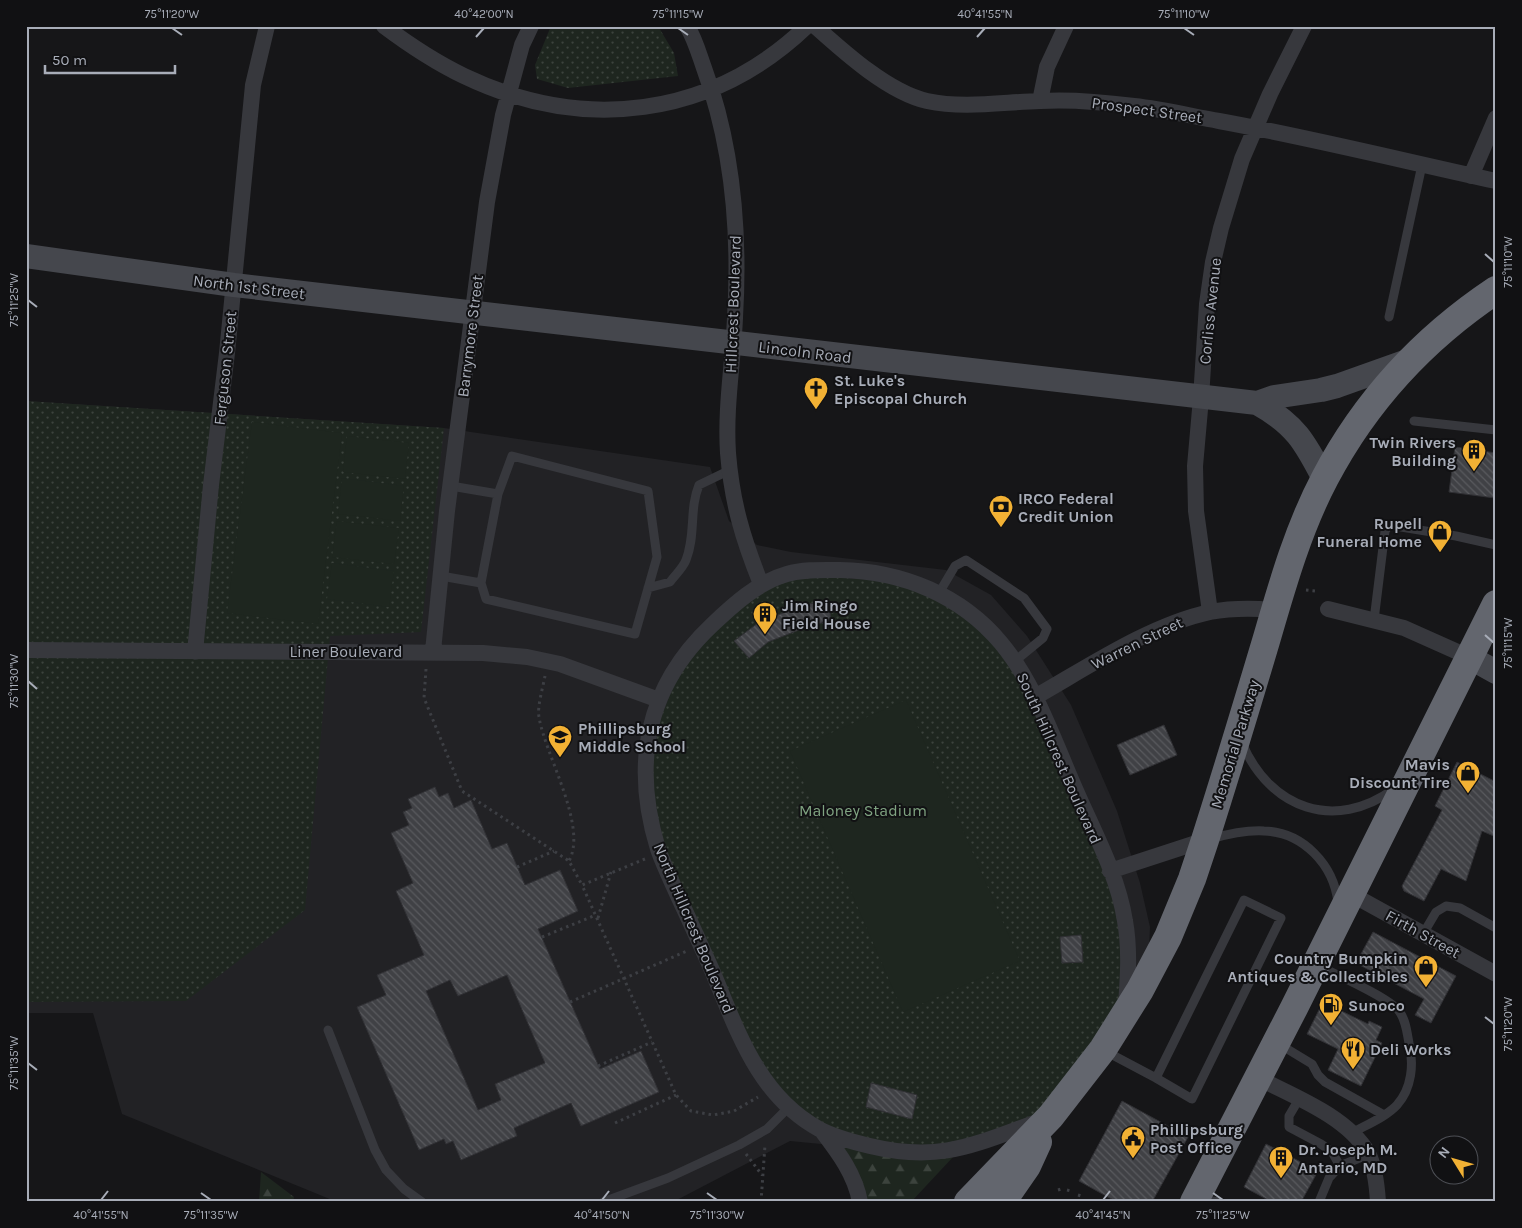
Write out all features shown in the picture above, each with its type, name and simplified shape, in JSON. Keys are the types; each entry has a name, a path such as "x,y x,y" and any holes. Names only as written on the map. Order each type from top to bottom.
{"highway":[{"name":"Memorial Parkway","path":"968,1202 1049,1118 1103,1049 1125,1015 1168,936 1192,879 1275,610 1305,523 1324,479 1361,419 1382,391 1410,360 1458,317 1496,290"},
{"path":"1203,1201 1258,1078 1496,604"},
{"path":"1002,1202 1027,1166 1049,1118"}],"main road":[{"name":"North 1st Street","path":"26,256 234,285 472,313"},
{"name":"Lincoln Road","path":"472,313 1257,403 1274,397 1306,393 1337,386 1410,360"},
{"name":"Lincoln Road","path":"1257,403 1278,416 1294,430 1307,446 1324,479"},
{"path":"1469,657 1496,672"}],"street":[{"name":"Ferguson Street","path":"195,652 253,85 267,26"},
{"path":"384,26 462,76 509,94 551,106 614,110 678,101 712,88 772,56 807,26"},
{"name":"Barrymore Street","path":"433,651 472,313 493,166 502,115 522,45 531,26"},
{"name":"Hillcrest Boulevard","path":"687,26 693,36 712,88 721,120 729,165 734,212 735,317 728,452 732,489 744,540 761,584"},
{"name":"Prospect Street","path":"815,26 884,82 927,101 956,104 1080,101 1136,106 1255,128 1496,181"},
{"path":"1040,101 1048,67 1066,26"},
{"name":"Corliss Avenue","path":"1210,612 1196,510 1195,466 1202,398 1207,304 1213,262 1231,194 1255,128 1304,26"},
{"path":"1471,176 1496,118"},
{"name":"South Hillcrest Boulevard","path":"761,584 785,574 802,571 850,570 894,576 917,583 958,604 979,620 1003,645 1035,697 1110,871 1121,904 1127,941 1128,976 1125,1015"},
{"name":"North Hillcrest Boulevard","path":"761,584 724,613 687,651 673,672 659,700 650,728 645,782 648,808 659,852 758,1072 772,1091 789,1107 822,1131 849,1170 860,1202"},
{"name":"Warren Street","path":"1035,697 1164,626 1210,612 1230,609 1254,608 1275,610"},
{"path":"1328,609 1404,628 1469,657"},
{"name":"Liner Boulevard","path":"26,650 195,652 433,651 483,653 527,658 586,672 659,700"},
{"path":"1110,871 1205,840"},
{"name":"Firth Street","path":"1345,906 1423,934 1496,974"},
{"path":"1258,1078 1332,1118 1352,1133 1368,1154 1374,1171 1378,1202"},
{"name":"North Hillcrest Boulevard","path":"822,1131 876,1148 928,1153 943,1152 974,1145 1049,1118"}],"lane":[{"path":"1389,317 1422,165"},
{"path":"1414,421 1496,430"},
{"path":"512,456 648,491 657,557 648,588 635,634 486,599 481,582 498,494 512,456"},
{"path":"648,588 670,582 686,561 692,536 694,496 699,485 730,470"},
{"path":"451,486 498,494"},
{"path":"1374,620 1385,531 1389,526 1456,536 1496,545"},
{"path":"939,593 955,566 966,560 1024,598 1046,629 1043,638 1014,661"},
{"path":"441,576 481,582"},
{"path":"1238,734 1253,764 1272,786 1294,802 1316,810 1340,812 1361,807 1386,795 1407,780"},
{"path":"1205,840 1239,832 1266,830 1290,836 1316,855 1328,870 1334,882 1338,900 1345,906"},
{"path":"1103,1049 1192,1099 1281,918 1244,900 1156,1078"},
{"path":"1423,934 1436,912 1446,906 1460,908 1496,928"},
{"path":"1316,964 1387,1001 1399,1011 1405,1024 1412,1052 1412,1074 1405,1093 1396,1106 1352,1133"},
{"path":"328,1030 375,1150 386,1170 404,1189 422,1202"},
{"path":"1276,1042 1312,1064 1318,1075 1326,1082 1384,1115"},
{"path":"1299,1099 1289,1116 1289,1127 1332,1152 1340,1166"},
{"path":"603,1202 668,1178 739,1145 767,1129 789,1107"},
{"path":"1319,1202 1329,1178 1340,1166 1368,1154"}],"path":[{"path":"1306,590 1315,590"},
{"path":"433,651 426,670 424,698 462,791 569,860 596,914 676,1095 691,1111 713,1115 734,1111 751,1099 772,1091"},
{"path":"548,662 538,716 572,820 574,852 569,860"},
{"path":"517,867 554,851"},
{"path":"582,884 659,852"},
{"path":"598,919 611,872"},
{"path":"542,937 596,914"},
{"path":"570,1002 701,945"},
{"path":"598,1066 652,1042"},
{"path":"615,1123 676,1095"},
{"path":"762,1202 767,1129"},
{"path":"739,1145 763,1175"},
{"path":"1109,1202 1111,1198 1116,1202"}],"shaded area":[{"name":"Phillipsburg Middle School","path":"26,401 444,428 710,467 729,521 757,545 791,552 946,570 991,595 1027,636 1071,705 1117,811 1140,883 1150,927 1149,949 1104,1027 852,1141 821,1144 790,1141 673,1202 337,1202 122,1114 93,1013 26,1013"}],"green space":[{"path":"551,26 658,26 674,53 678,76 568,88 537,79 535,65"},
{"path":"26,401 444,428 421,632 330,636 305,910 186,1001 26,1002"},
{"path":"252,422 342,433 318,624 227,613"},
{"path":"347,436 409,443 405,479 343,472"},
{"path":"342,478 404,486 400,521 338,514"},
{"path":"337,521 399,528 394,564 332,557"},
{"path":"332,563 394,571 389,607 327,599"},
{"name":"Maloney Stadium","path":"785,574 917,583 1003,645 1110,871 1128,976 1103,1049 1020,1128 943,1152 822,1131 772,1091 659,852 646,756 687,651"},
{"path":"906,700 1020,961 903,1012 790,751"},
{"path":"833,1134 967,1142 911,1202 866,1202"},
{"path":"261,1172 294,1197 293,1202 259,1202"}],"building":[{"name":"Twin Rivers Building","path":"1455,447 1496,453 1495,498 1449,492"},
{"name":"Jim Ringo Field House","path":"828,600 831,620 768,642 749,658 734,641 758,623 800,606"},
{"path":"1164,725 1177,755 1130,775 1117,745"},
{"path":"1457,762 1496,782 1496,837 1482,831 1466,881 1441,869 1424,901 1404,891 1402,886 1442,810 1435,806"},
{"path":"435,787 439,797 448,793 454,808 471,800 492,849 507,843 525,885 560,870 578,911 538,929 600,1069 641,1051 659,1092 581,1126 571,1103 514,1128 517,1136 461,1160 453,1141 446,1144 444,1139 419,1150 357,1007 386,995 377,975 424,955 396,891 413,883 391,833 409,825 403,812 412,808 408,799","holes":["507,975 545,1063 495,1084 501,1100 478,1110 426,991 450,980 458,996"]},
{"name":"Country Bumpkin Antiques & Collectibles","path":"1373,932 1456,976 1431,1023 1415,1015 1424,999 1356,963"},
{"path":"1081,935 1083,962 1062,963 1060,937"},
{"path":"1323,1002 1368,1024 1369,1021 1382,1027 1376,1040 1382,1043 1361,1086 1328,1070 1338,1049 1307,1034"},
{"path":"871,1083 917,1095 912,1119 866,1107"},
{"name":"Phillipsburg Post Office","path":"1122,1101 1188,1137 1152,1202 1117,1202 1079,1181"},
{"name":"Dr. Joseph M. Antario, MD","path":"1266,1144 1318,1171 1301,1202 1272,1202 1244,1187"}],"place":[{"name":"St. Luke's Episcopal Church","path":"816,410"},
{"name":"Twin Rivers Building","path":"1474,472"},
{"name":"IRCO Federal Credit Union","path":"1001,528"},
{"name":"Rupell Funeral Home","path":"1440,553"},
{"name":"Jim Ringo Field House","path":"765,635"},
{"name":"Phillipsburg Middle School","path":"560,758"},
{"name":"Mavis Discount Tire","path":"1468,794"},
{"name":"Country Bumpkin Antiques & Collectibles","path":"1426,988"},
{"name":"Sunoco","path":"1331,1026"},
{"name":"Deli Works","path":"1353,1070"},
{"name":"Phillipsburg Post Office","path":"1133,1159"},
{"name":"Dr. Joseph M. Antario, MD","path":"1281,1179"}]}
